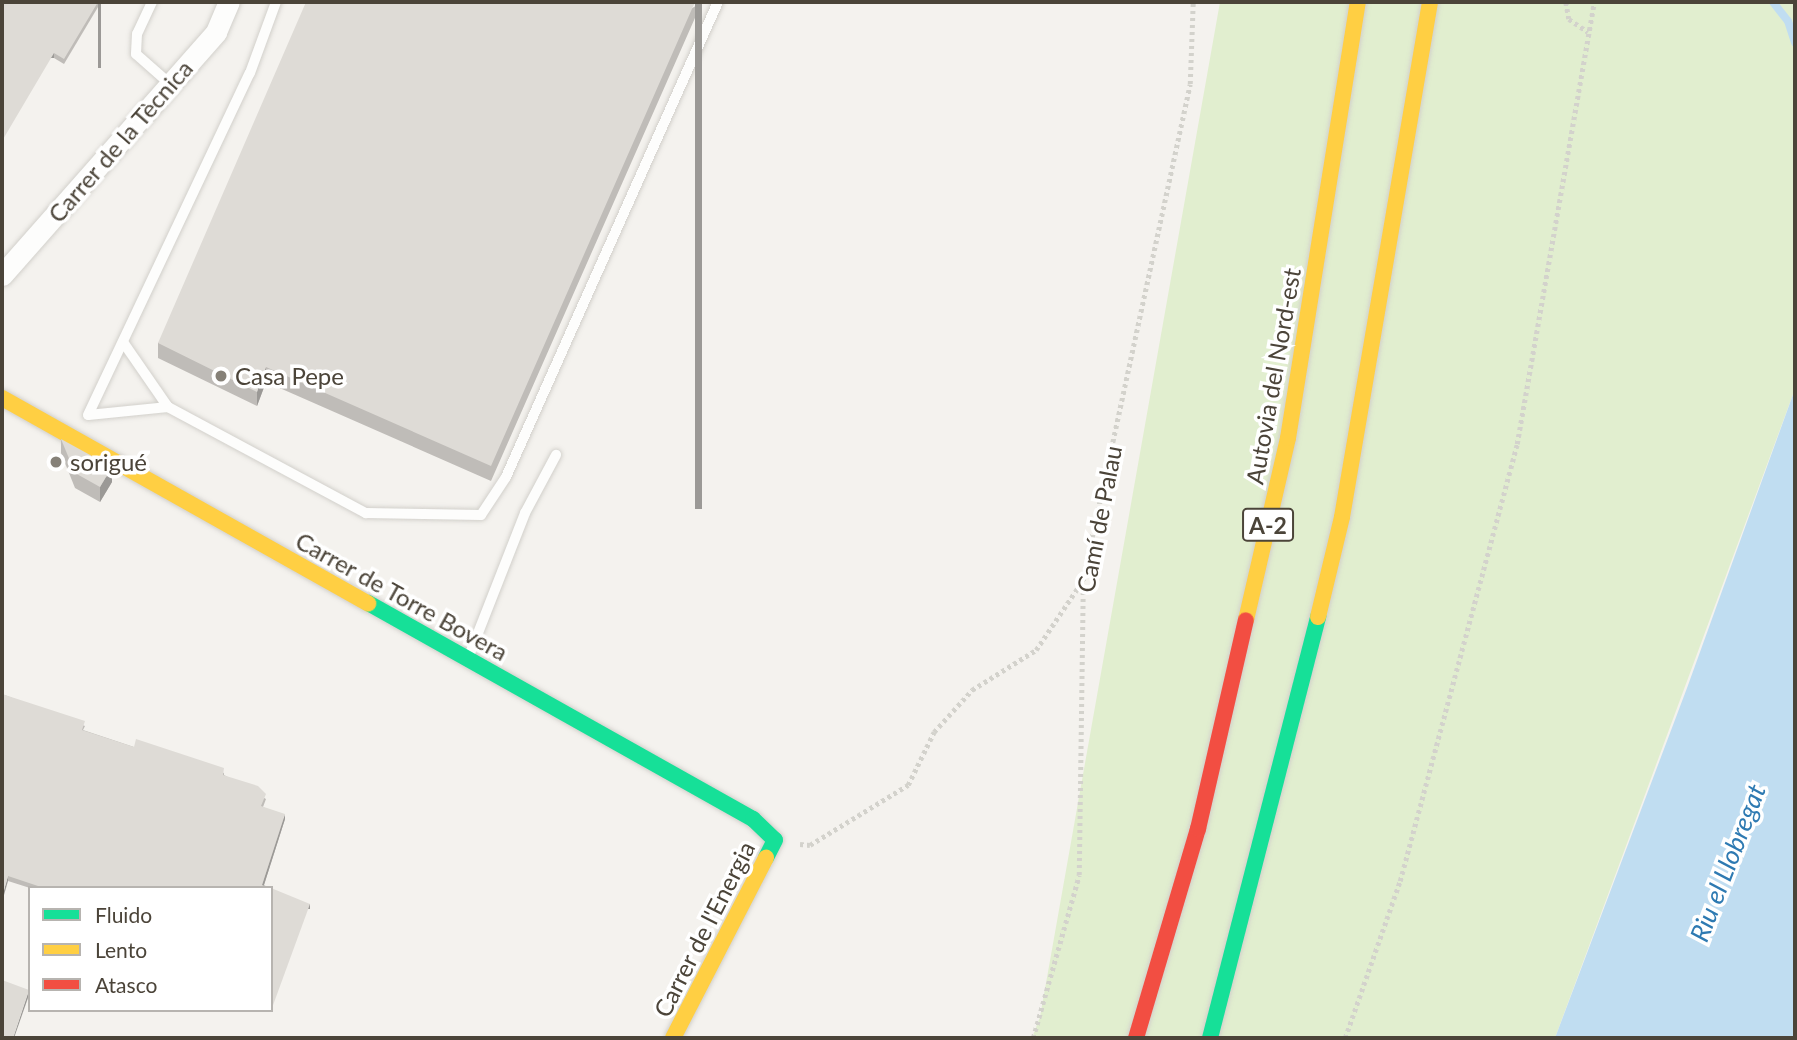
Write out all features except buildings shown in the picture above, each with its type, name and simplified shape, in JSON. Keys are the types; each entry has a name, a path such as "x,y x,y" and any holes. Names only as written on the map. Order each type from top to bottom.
{"main road":[{"name":"Autovia del Nord-est","path":"1136,1038 1198,829 1288,438 1358,2"},
{"path":"1210,1038 1245,915 1342,517 1430,2"},
{"name":"Carrer de Torre Bovera","path":"2,398 754,819 775,840"},
{"name":"Carrer de l'Energia","path":"673,1038 775,840"}],"street":[{"name":"Carrer de la Tècnica","path":"2,275 216,32 229,2"}],"lane":[{"path":"152,2 137,34 136,54 170,84"},
{"path":"75,440 250,72 275,2"},
{"path":"123,342 167,407 366,513 481,515 506,477 544,395 718,2"},
{"path":"88,415 167,407"},
{"path":"467,659 525,513 556,455"}],"path":[{"name":"Camí de Palau","path":"1033,1038 1079,875 1083,579 1190,84 1193,2"},
{"path":"1566,2 1569,19 1588,32"},
{"path":"1345,1038 1400,881 1517,444 1594,2"},
{"path":"775,840 810,845 908,785 934,732 972,690 1036,650 1083,579"}],"green space":[{"path":"1220,2 1795,2 1795,389 1555,1038 1032,1038 1040,1017"}],"water":[{"name":"Riu el Llobregat","path":"1795,389 1795,1038 1555,1038 1687,688"}],"waterway":[{"path":"1773,2 1788,21 1795,43"}],"traffic: fast":[{"path":"368,603 753,819 775,840 766,858"},
{"path":"1210,1038 1318,617"}],"traffic: slow":[{"path":"1246,620 1288,438 1358,2"},
{"path":"1318,617 1342,517 1430,2"},
{"path":"2,398 368,603"},
{"path":"673,1038 766,858"}],"traffic: jam":[{"path":"1136,1038 1198,829 1246,620"}],"place":[{"name":"Casa Pepe","path":"221,376"},
{"name":"sorigué","path":"56,462"}]}
